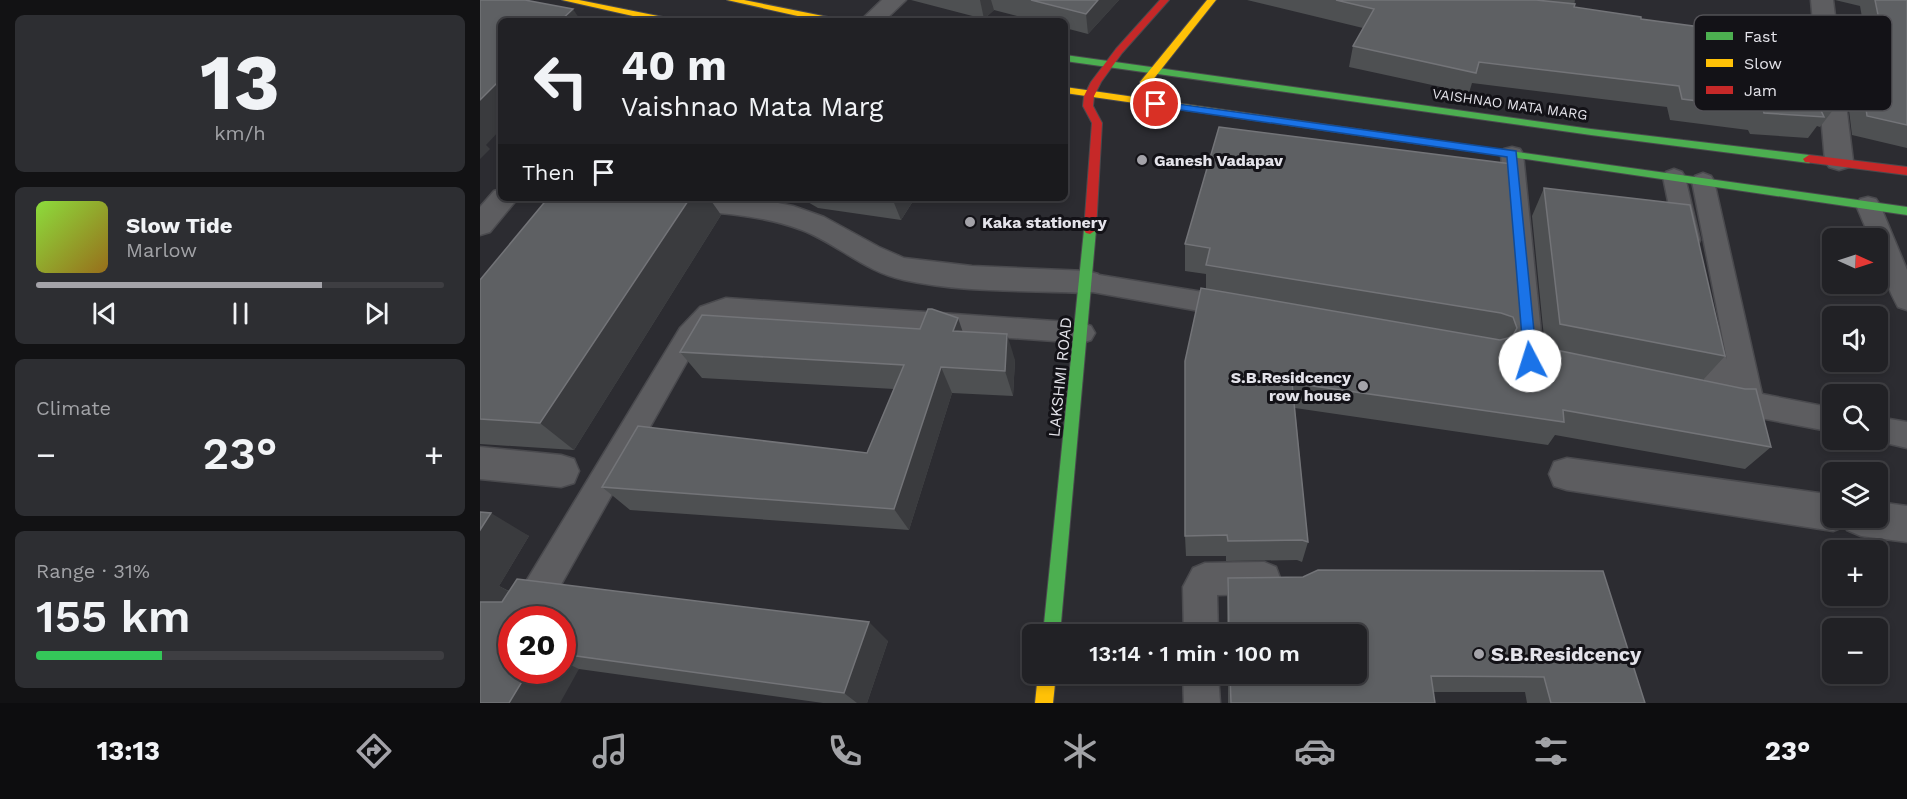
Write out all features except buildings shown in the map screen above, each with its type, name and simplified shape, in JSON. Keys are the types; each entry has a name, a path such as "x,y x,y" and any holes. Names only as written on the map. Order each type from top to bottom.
{"main road":[{"path":"566,0 649,18"},
{"path":"731,0 818,18"},
{"path":"1089,94 1108,64 1165,0"},
{"path":"1122,111 1212,0"},
{"name":"VAISHNAO MATA MARG","path":"1068,58 1591,132 1907,171"},
{"path":"1068,90 1868,205 1905,215"},
{"name":"LAKSHMI ROAD","path":"1052,624 1102,121 1088,107 1089,94"},
{"path":"1044,703 1046,684"}],"street":[{"path":"874,18 895,0"},
{"path":"1820,15 1822,0"},
{"path":"1829,111 1839,161"},
{"path":"480,225 501,201"},
{"path":"672,201 736,206 783,214 815,225 869,256 903,268 954,274 1087,282"},
{"path":"480,463 561,471"},
{"path":"1567,474 1822,511"},
{"path":"1888,522 1907,524"}],"lane":[{"path":"1512,154 1530,361 1564,368"},
{"path":"1674,177 1693,264"},
{"path":"1703,181 1750,404 1822,418"},
{"path":"1868,205 1907,300"},
{"path":"1087,282 1257,312"},
{"path":"530,606 689,335 709,314 726,308 1082,333"},
{"path":"1677,390 1722,399 1702,309"},
{"path":"1888,431 1907,435"},
{"path":"1200,624 1200,587 1205,579 1297,578"},
{"path":"1201,684 1202,703"}],"traffic: fast":[{"path":"1068,58 1591,132 1809,159"},
{"path":"1454,146 1907,211"},
{"path":"1052,624 1090,230"}],"traffic: slow":[{"path":"566,0 653,18"},
{"path":"731,0 818,18"},
{"path":"1144,84 1212,0"},
{"path":"1068,90 1454,146"},
{"path":"1044,703 1046,684"}],"traffic: jam":[{"path":"1090,230 1097,123 1088,106 1089,96 1096,82 1119,51 1165,0"},
{"path":"1809,159 1907,171"}],"place":[{"name":"Ganesh Vadapav","path":"1142,160"},
{"name":"Kaka stationery","path":"970,222"},
{"name":"S.B.Residcency row house","path":"1363,386"},
{"name":"S.B.Residcency","path":"1479,654"}],"route":[{"path":"1156,104 1512,154 1530,361"}]}
